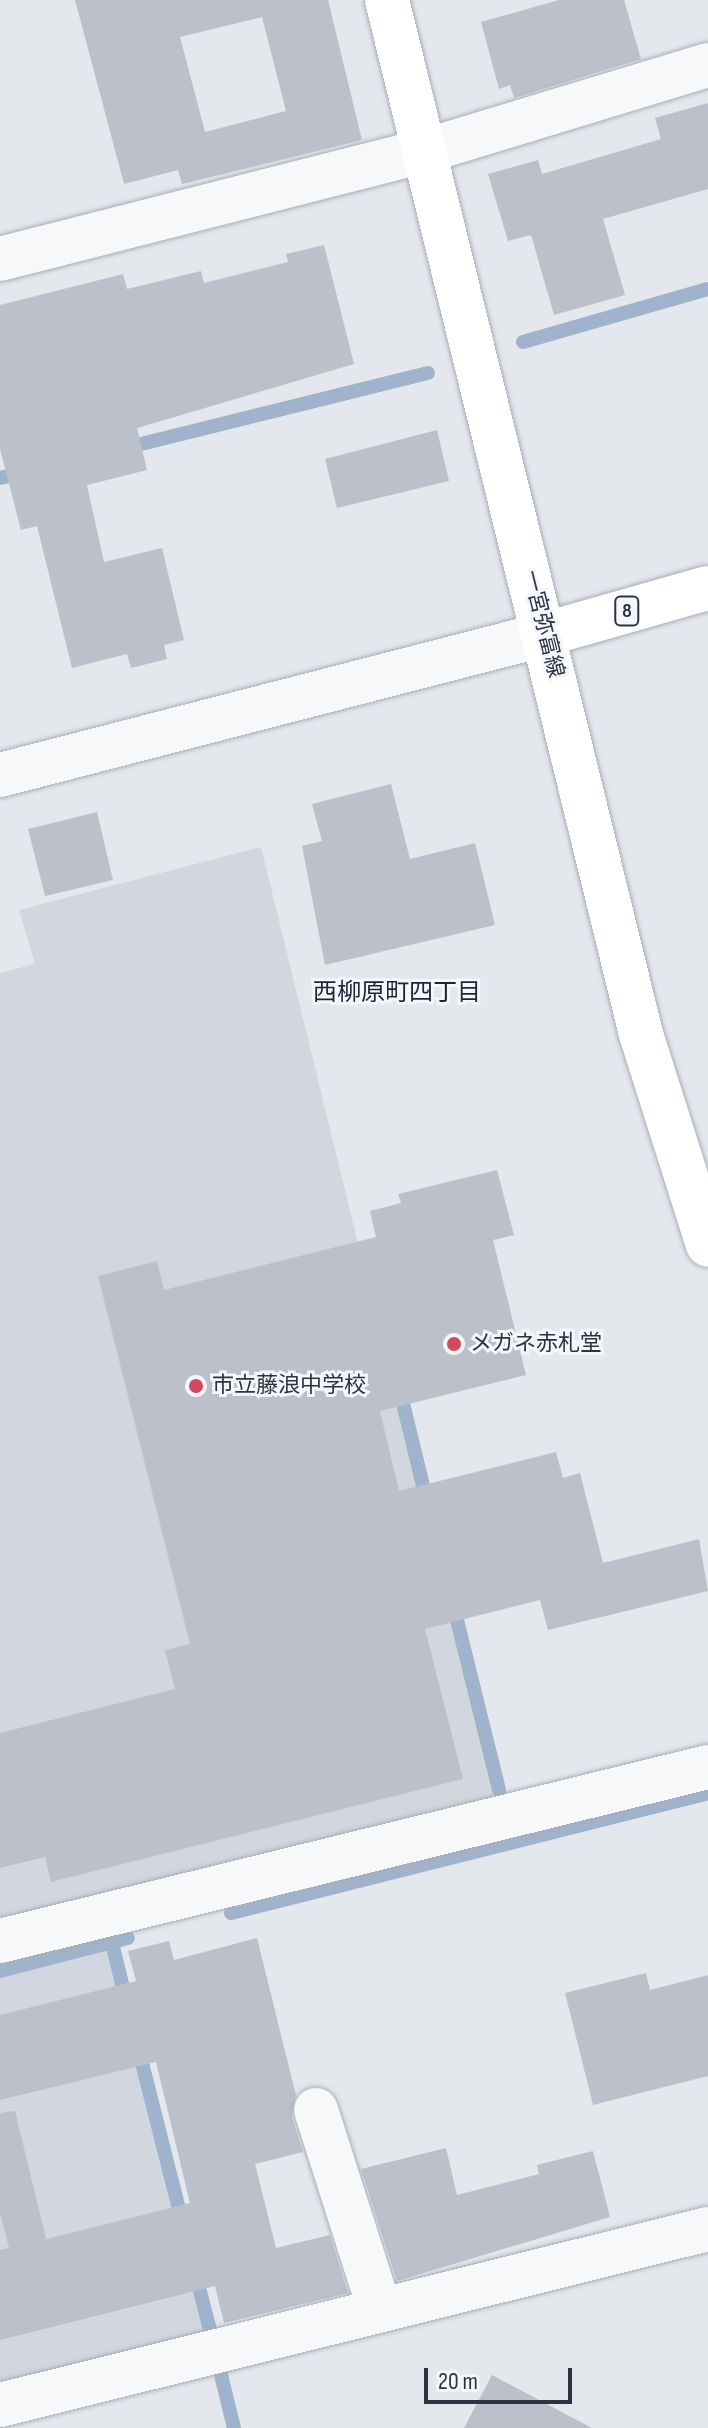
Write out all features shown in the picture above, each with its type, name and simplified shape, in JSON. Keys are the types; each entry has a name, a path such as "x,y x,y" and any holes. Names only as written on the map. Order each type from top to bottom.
{"main road":[{"name":"一宮弥富線","path":"387,0 546,634 641,1034 708,1245"},
{"name":"8","path":"546,634 708,588"}],"street":[{"path":"0,259 425,151 708,65"},
{"path":"0,775 546,634"},
{"path":"0,1941 708,1767"},
{"path":"316,2110 380,2310"},
{"path":"0,2405 708,2229"}],"shaded area":[{"name":"市立藤浪中学校","path":"261,847 494,1799 95,1897 207,2346 0,2396 0,973 35,964 19,910"}],"building":[{"path":"75,0 328,0 362,140 182,184 178,170 124,184","holes":["262,17 286,111 205,132 180,37"]},
{"path":"559,0 624,0 641,59 514,98 510,85 499,89 481,22"},
{"path":"708,103 708,189 603,219 625,295 554,315 531,235 508,241 488,174 538,160 542,174 661,139 655,118"},
{"path":"324,245 354,364 137,428 147,470 87,485 104,562 162,548 184,640 164,645 167,659 131,668 127,654 72,668 37,526 21,530 0,449 0,305 123,274 127,289 201,271 204,283 288,262 286,254"},
{"path":"437,430 449,481 337,508 325,459"},
{"path":"391,784 410,859 475,843 495,925 325,965 302,846 322,841 312,804"},
{"path":"97,812 113,880 45,896 28,829"},
{"path":"497,1170 514,1235 493,1240 526,1375 380,1411 399,1491 556,1452 563,1478 580,1473 603,1563 699,1539 708,1591 548,1630 540,1600 425,1629 463,1779 51,1882 45,1857 0,1868 0,1733 175,1689 165,1650 190,1644 98,1276 157,1261 164,1290 376,1237 370,1211 401,1203 398,1194"},
{"path":"257,1938 296,2095 292,2117 303,2152 255,2164 276,2248 330,2235 348,2293 224,2323 215,2286 0,2340 0,2250 9,2248 0,2213 0,2113 15,2111 46,2239 190,2203 156,2062 0,2100 0,2015 136,1981 128,1951 169,1941 174,1960"},
{"path":"646,1973 650,1990 708,1975 708,2076 593,2105 565,1993"},
{"path":"446,2148 457,2195 539,2174 537,2165 593,2151 610,2217 397,2281 361,2169"},
{"path":"492,2375 592,2428 464,2428"}],"waterway":[{"path":"523,342 708,289"},
{"path":"125,448 428,373"},
{"path":"0,478 24,473"},
{"path":"399,1387 427,1502"},
{"path":"453,1604 499,1790"},
{"path":"231,1913 708,1793"},
{"path":"0,1971 128,1938"},
{"path":"112,1943 126,2000"},
{"path":"138,2047 183,2225"},
{"path":"195,2272 210,2330"},
{"path":"221,2375 234,2428"}],"place":[{"name":"メガネ赤札堂","path":"454,1344"},
{"name":"市立藤浪中学校","path":"196,1386"}],"district":[{"name":"西柳原町四丁目","path":"397,993"}]}
